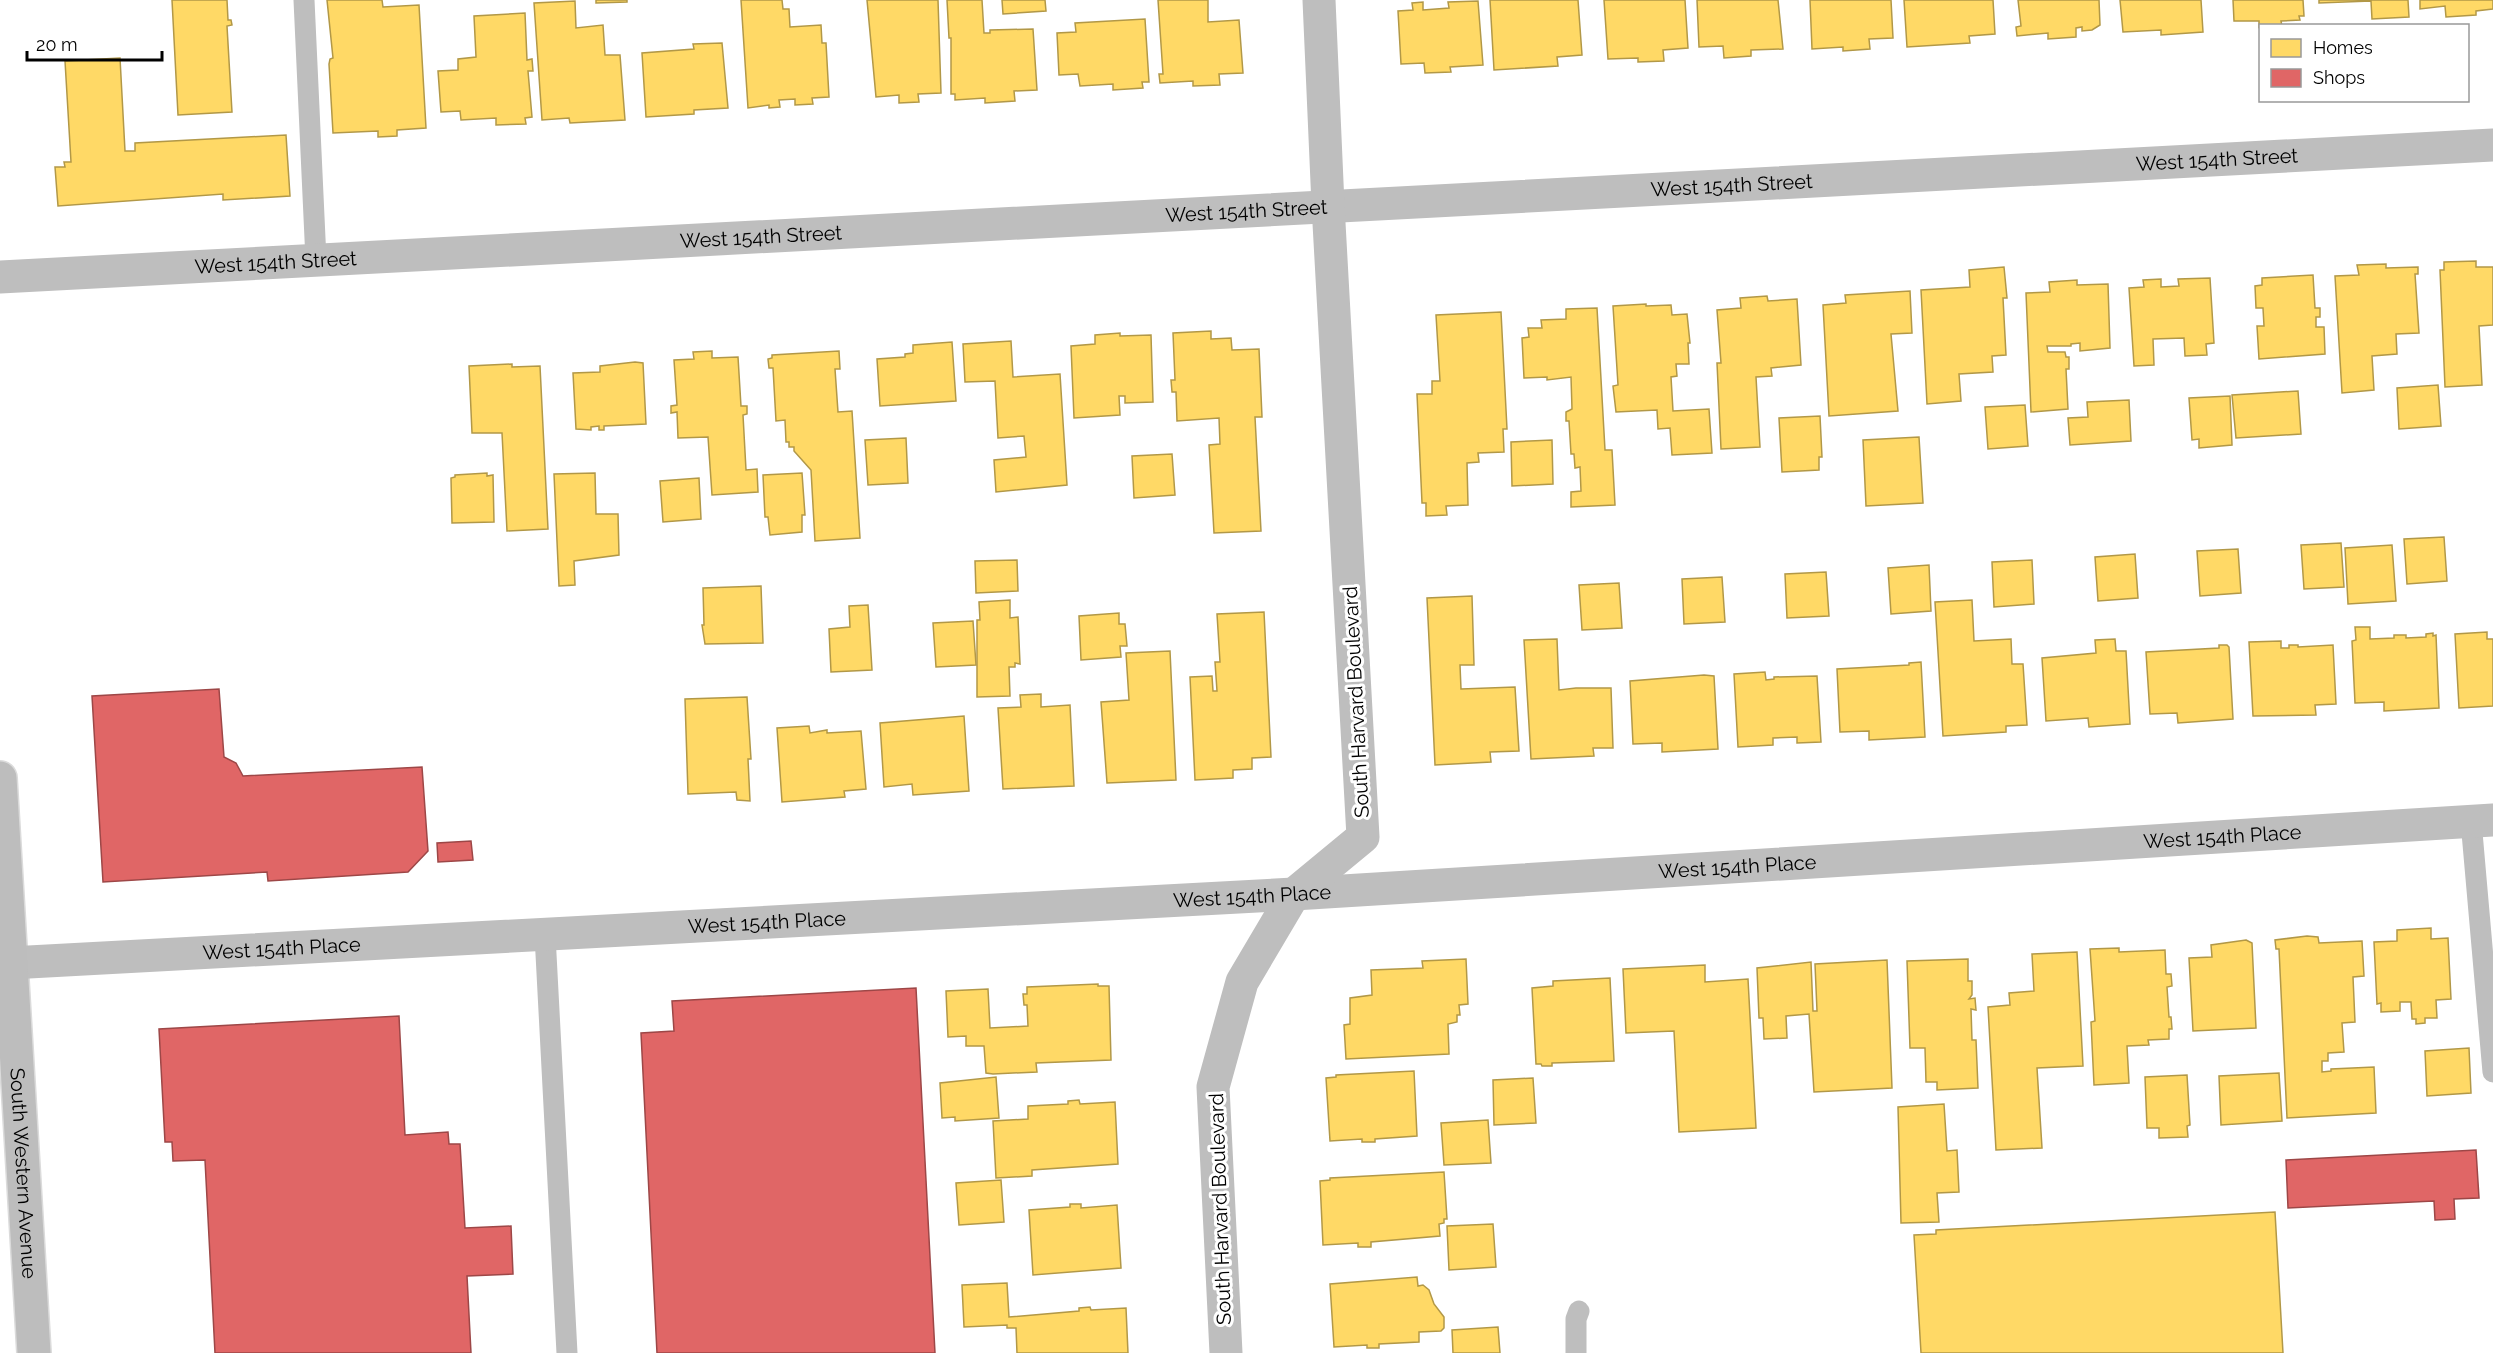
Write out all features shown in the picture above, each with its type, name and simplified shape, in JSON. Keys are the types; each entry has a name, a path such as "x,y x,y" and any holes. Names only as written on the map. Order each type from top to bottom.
{"main road":[{"name":"South Western Avenue","path":"0,778 10,963 8,1026 34,1353"}],"street":[{"name":"South Harvard Boulevard","path":"1226,1353 1213,1087 1242,982 1294,894 1363,837 1319,0"},
{"name":"West 154th Street","path":"0,277 2493,145"},
{"name":"West 154th Place","path":"10,963 1294,894 2482,820"}],"lane":[{"path":"304,0 316,260"},
{"path":"2482,820 2493,1072"},
{"path":"545,935 567,1353"},
{"path":"1576,1353 1575,1330 1579,1311"}],"building: Homes":[{"path":"172,0 227,0 228,20 231,20 232,25 227,26 232,112 178,115"},
{"path":"327,0 382,0 383,7 419,5 426,128 397,130 397,136 378,137 378,131 333,133 329,64 330,59 333,58"},
{"path":"596,0 627,0 627,2 596,3"},
{"path":"741,0 782,0 783,9 789,9 790,27 821,25 822,43 826,43 829,97 812,98 813,104 795,105 795,99 779,100 780,107 769,108 769,105 748,108"},
{"path":"867,0 938,0 941,93 918,94 919,102 899,103 899,95 876,97"},
{"path":"947,0 982,0 984,33 990,33 990,30 1033,29 1037,90 1014,91 1015,101 985,103 985,98 955,100 955,94 951,94 951,38 949,38"},
{"path":"1002,0 1045,0 1046,11 1003,14"},
{"path":"1158,0 1208,0 1208,22 1239,20 1243,73 1219,74 1220,85 1193,86 1193,81 1160,83 1159,74 1163,74"},
{"path":"1490,0 1578,0 1582,55 1557,57 1558,66 1494,70"},
{"path":"1604,0 1685,0 1688,48 1663,50 1664,61 1638,62 1638,58 1608,59"},
{"path":"1697,0 1778,0 1783,49 1751,50 1751,56 1724,58 1723,46 1699,47"},
{"path":"1810,0 1891,0 1893,38 1869,39 1870,49 1843,51 1843,47 1812,49"},
{"path":"1904,0 1993,0 1995,34 1969,36 1970,43 1907,47"},
{"path":"2018,0 2099,0 2100,25 2092,30 2082,31 2082,27 2076,28 2076,37 2048,39 2048,33 2017,36 2016,27 2021,26"},
{"path":"2120,0 2201,0 2203,32 2161,35 2161,30 2123,32"},
{"path":"2233,0 2303,0 2304,16 2299,16 2300,20 2281,21 2282,24 2234,21"},
{"path":"2319,0 2408,0 2409,17 2372,19 2371,1 2319,3"},
{"path":"2420,0 2493,0 2493,9 2476,11 2476,15 2446,17 2445,6 2420,9"},
{"path":"575,1 576,28 603,25 605,55 620,55 625,120 570,123 569,118 542,120 534,3"},
{"path":"1478,1 1483,65 1450,67 1451,72 1425,73 1424,63 1401,64 1398,11 1413,10 1412,3 1423,2 1423,10 1449,8 1448,2"},
{"path":"525,13 527,60 532,59 533,71 528,71 532,117 525,118 526,124 496,125 496,118 461,120 460,111 441,112 438,71 458,70 458,59 476,57 474,16"},
{"path":"1145,19 1149,82 1142,82 1143,88 1113,90 1113,84 1080,86 1078,74 1059,75 1057,33 1076,32 1075,23"},
{"path":"722,43 728,108 694,110 694,114 646,117 642,53 694,49 693,44"},
{"path":"120,58 125,151 135,151 135,143 286,135 290,196 223,200 223,194 58,206 55,167 65,167 64,162 71,162 65,61"},
{"path":"2476,261 2476,267 2493,267 2493,325 2479,326 2482,385 2445,387 2440,270 2444,270 2444,262"},
{"path":"2386,264 2386,268 2418,267 2418,274 2415,274 2419,333 2396,334 2397,354 2372,356 2374,390 2342,393 2335,276 2359,275 2357,265"},
{"path":"2004,267 2007,298 2003,298 2006,355 1992,356 1993,372 1959,374 1961,401 1927,404 1921,290 1970,287 1969,270"},
{"path":"2313,275 2315,308 2320,308 2320,317 2316,317 2316,327 2324,327 2325,354 2259,359 2257,326 2264,326 2263,308 2256,308 2255,286 2262,285 2262,278"},
{"path":"2210,278 2214,343 2206,344 2207,355 2185,356 2184,338 2153,339 2154,365 2134,366 2129,288 2144,287 2143,280 2161,279 2161,287 2179,286 2178,279"},
{"path":"2077,280 2077,285 2108,284 2110,348 2080,351 2080,343 2071,344 2071,346 2047,346 2048,352 2065,352 2066,357 2069,357 2069,369 2066,369 2068,409 2031,412 2026,293 2050,292 2049,282"},
{"path":"1910,291 1912,333 1891,334 1898,411 1829,416 1823,305 1846,303 1845,295"},
{"path":"1767,296 1768,301 1797,299 1801,365 1771,368 1772,376 1756,377 1760,447 1721,449 1717,363 1721,363 1717,310 1741,308 1740,298"},
{"path":"1646,304 1646,306 1671,305 1672,315 1687,314 1690,343 1688,343 1689,364 1676,364 1677,376 1671,377 1673,411 1709,409 1712,453 1672,455 1670,428 1658,429 1657,410 1616,412 1613,386 1618,385 1613,306"},
{"path":"1597,308 1605,450 1612,450 1615,505 1571,507 1571,492 1581,491 1580,467 1575,468 1574,454 1571,454 1569,421 1566,421 1566,412 1572,409 1571,377 1547,380 1547,377 1524,378 1522,338 1529,337 1528,328 1542,328 1541,320 1566,319 1566,309"},
{"path":"1501,312 1507,429 1503,429 1504,452 1478,453 1479,462 1467,463 1468,505 1446,506 1447,515 1426,516 1426,503 1422,503 1417,394 1432,394 1432,381 1440,381 1436,315"},
{"path":"1211,331 1211,339 1231,338 1232,350 1259,349 1262,417 1255,417 1261,531 1214,533 1209,445 1220,444 1219,418 1177,421 1176,392 1172,392 1171,380 1175,380 1173,333"},
{"path":"1120,333 1120,336 1151,335 1153,402 1125,403 1125,396 1119,396 1120,415 1074,418 1071,346 1095,344 1095,335"},
{"path":"1011,341 1013,377 1060,374 1067,485 996,492 994,460 1026,457 1024,436 998,438 995,381 965,382 963,344"},
{"path":"952,342 956,401 880,406 877,359 905,357 905,354 913,353 913,345"},
{"path":"712,351 712,358 738,357 741,406 747,406 747,414 743,415 746,470 757,469 758,492 712,495 708,437 678,438 677,412 671,413 671,406 677,405 674,360 694,359 693,352"},
{"path":"839,351 840,369 835,369 838,412 852,411 860,538 815,541 811,470 794,451 794,447 789,447 789,442 786,442 785,420 776,421 773,368 769,368 768,359 772,358 772,355"},
{"path":"643,363 646,424 604,426 604,430 599,430 599,426 591,427 591,430 576,429 573,373 600,372 600,366"},
{"path":"512,364 512,367 540,366 548,529 507,531 502,433 472,433 469,366"},
{"path":"2438,385 2441,426 2399,429 2397,388"},
{"path":"2298,391 2301,434 2236,438 2232,395"},
{"path":"2230,396 2232,445 2199,448 2199,439 2192,440 2189,398"},
{"path":"2129,400 2131,441 2070,445 2068,418 2088,417 2087,402"},
{"path":"2025,405 2028,446 1988,449 1985,407"},
{"path":"1820,416 1822,457 1819,457 1819,470 1782,472 1779,418"},
{"path":"1919,437 1923,503 1866,506 1863,440"},
{"path":"906,438 908,483 868,485 865,440"},
{"path":"1552,440 1553,484 1512,486 1511,442"},
{"path":"1172,454 1175,495 1134,498 1132,456"},
{"path":"487,473 487,476 493,475 494,522 452,523 451,478 455,475"},
{"path":"595,473 596,514 618,514 619,555 574,561 575,585 559,586 554,474"},
{"path":"802,473 805,515 802,515 802,532 770,535 768,517 765,517 763,475"},
{"path":"699,478 701,519 663,522 660,481"},
{"path":"2444,537 2447,581 2407,584 2404,539"},
{"path":"2341,543 2344,587 2304,589 2301,545"},
{"path":"2392,545 2396,601 2348,604 2345,548"},
{"path":"2238,549 2241,593 2200,596 2197,551"},
{"path":"2135,554 2138,598 2098,601 2095,557"},
{"path":"1017,560 1018,591 976,593 975,561"},
{"path":"2032,560 2034,604 1994,607 1992,562"},
{"path":"1929,565 1931,611 1891,614 1888,568"},
{"path":"1826,572 1829,616 1787,618 1785,574"},
{"path":"1722,577 1725,622 1684,624 1682,579"},
{"path":"1619,583 1622,628 1582,630 1579,585"},
{"path":"761,586 763,643 705,644 702,625 704,625 703,588"},
{"path":"1472,596 1474,665 1460,665 1461,689 1515,687 1519,751 1490,752 1491,762 1435,765 1427,598"},
{"path":"1010,600 1010,618 1018,617 1020,664 1015,663 1015,667 1009,667 1010,696 977,697 979,602"},
{"path":"1972,600 1974,641 2011,639 2012,664 2023,664 2027,725 2006,726 2006,732 1943,736 1935,602"},
{"path":"868,605 872,670 831,672 829,629 850,627 849,606"},
{"path":"1264,612 1271,757 1252,758 1252,769 1233,770 1233,778 1195,780 1190,677 1212,676 1213,691 1217,691 1215,662 1220,662 1217,614"},
{"path":"1119,613 1119,624 1125,624 1127,646 1120,646 1121,657 1081,660 1079,616"},
{"path":"973,621 976,665 936,667 933,623"},
{"path":"2355,627 2370,627 2370,639 2394,638 2394,635 2406,635 2406,638 2426,637 2426,634 2433,633 2433,636 2436,635 2439,708 2384,711 2384,702 2355,703 2352,641 2356,640"},
{"path":"2487,632 2487,639 2493,639 2493,706 2459,708 2455,634"},
{"path":"1557,639 1559,690 1611,688 1613,748 1593,748 1594,756 1531,759 1524,640"},
{"path":"2115,639 2116,651 2126,651 2130,724 2089,727 2088,718 2046,721 2042,658 2096,653 2095,640"},
{"path":"2281,641 2281,648 2289,648 2289,645 2298,645 2298,647 2333,645 2336,704 2315,705 2316,715 2253,716 2249,642"},
{"path":"2219,645 2229,647 2233,719 2178,723 2177,713 2150,714 2146,652 2219,648"},
{"path":"1170,651 1176,780 1107,783 1101,702 1129,700 1126,653"},
{"path":"1921,662 1925,737 1869,740 1869,731 1840,732 1837,669 1909,665 1909,663"},
{"path":"1765,672 1766,680 1774,679 1774,677 1817,676 1821,742 1797,743 1797,737 1773,738 1773,745 1738,747 1734,674"},
{"path":"1714,676 1718,749 1662,752 1662,743 1633,744 1630,681"},
{"path":"1041,694 1041,707 1070,705 1074,786 1003,789 998,708 1021,707 1020,695"},
{"path":"747,697 751,759 748,759 750,801 737,800 736,792 688,794 685,699"},
{"path":"964,716 969,791 913,795 912,784 884,787 880,723"},
{"path":"809,726 810,733 827,730 827,733 861,731 866,789 844,791 845,797 782,802 777,728"},
{"path":"2431,928 2431,939 2448,938 2451,999 2436,1000 2437,1018 2425,1018 2425,1023 2416,1024 2416,1019 2412,1019 2411,1002 2400,1002 2400,1011 2381,1012 2381,1003 2377,1004 2374,942 2397,941 2397,930"},
{"path":"2318,937 2319,943 2362,941 2364,976 2353,977 2355,1022 2342,1023 2344,1052 2328,1053 2328,1061 2322,1061 2322,1072 2331,1071 2331,1069 2374,1067 2376,1113 2287,1118 2279,949 2276,949 2275,940"},
{"path":"2246,940 2252,943 2256,1028 2193,1031 2189,958 2212,957 2211,945"},
{"path":"2119,948 2119,952 2165,950 2166,974 2171,974 2172,986 2167,987 2172,1029 2169,1029 2169,1039 2148,1040 2149,1045 2127,1046 2129,1083 2094,1085 2091,1022 2095,1021 2090,949"},
{"path":"2077,952 2083,1066 2037,1068 2042,1148 1996,1150 1988,1007 2010,1005 2009,993 2034,991 2032,954"},
{"path":"1466,959 1468,1004 1459,1005 1460,1015 1457,1015 1457,1022 1448,1024 1449,1054 1346,1059 1344,1025 1350,1024 1350,998 1372,995 1371,970 1423,968 1422,961"},
{"path":"1968,959 1968,981 1972,981 1972,995 1969,999 1975,998 1976,1010 1971,1009 1972,1040 1976,1040 1978,1088 1937,1090 1937,1082 1926,1082 1925,1048 1910,1048 1907,961"},
{"path":"1887,960 1892,1088 1814,1092 1809,1014 1786,1016 1787,1038 1764,1039 1763,1018 1759,1018 1757,968 1811,962 1813,1011 1817,1011 1815,964"},
{"path":"1705,965 1705,982 1748,979 1756,1128 1679,1132 1674,1031 1626,1033 1623,969"},
{"path":"1610,978 1614,1061 1552,1063 1552,1066 1536,1064 1532,988 1553,986 1553,981"},
{"path":"1098,984 1098,986 1109,986 1111,1060 1036,1063 1037,1072 993,1074 986,1073 984,1046 966,1046 966,1036 948,1037 946,991 988,989 990,1028 1028,1026 1027,1005 1024,1005 1023,994 1027,994 1027,987"},
{"path":"2469,1048 2471,1093 2427,1096 2425,1051"},
{"path":"1414,1071 1417,1136 1375,1139 1375,1142 1362,1142 1362,1139 1330,1141 1326,1078 1336,1077 1336,1075"},
{"path":"2279,1073 2282,1121 2221,1125 2219,1076"},
{"path":"2187,1075 2190,1125 2187,1126 2188,1137 2159,1138 2159,1128 2147,1128 2145,1077"},
{"path":"996,1077 999,1118 955,1121 955,1117 942,1118 940,1083"},
{"path":"1533,1078 1536,1123 1494,1125 1493,1080"},
{"path":"1079,1100 1080,1104 1115,1102 1118,1164 1032,1170 1032,1176 996,1178 993,1121 1028,1119 1028,1106 1068,1104 1068,1101"},
{"path":"1944,1104 1947,1151 1957,1150 1959,1192 1937,1193 1939,1222 1901,1223 1898,1107"},
{"path":"1488,1120 1491,1163 1444,1165 1441,1123"},
{"path":"1444,1172 1447,1219 1444,1219 1444,1223 1439,1224 1440,1236 1371,1242 1371,1247 1358,1247 1358,1243 1323,1245 1320,1181 1330,1180 1330,1178"},
{"path":"1001,1180 1004,1222 959,1225 956,1183"},
{"path":"1070,1204 1081,1204 1081,1208 1117,1205 1121,1268 1033,1275 1029,1210 1070,1207"},
{"path":"2275,1212 2283,1353 1921,1353 1914,1235 1936,1234 1936,1230"},
{"path":"1493,1224 1496,1267 1449,1270 1447,1226"},
{"path":"1417,1277 1418,1286 1423,1285 1429,1290 1434,1304 1444,1317 1444,1328 1441,1331 1419,1332 1419,1342 1379,1344 1379,1348 1367,1348 1367,1345 1334,1347 1330,1284"},
{"path":"1007,1283 1009,1317 1079,1311 1079,1308 1090,1307 1091,1310 1126,1308 1128,1353 1017,1353 1016,1328 1007,1328 1007,1325 964,1327 962,1285"},
{"path":"1498,1327 1500,1353 1453,1353 1452,1330"}],"building: Shops":[{"path":"219,689 224,757 236,763 243,776 422,767 428,851 408,872 268,881 267,872 103,882 92,696"},
{"path":"471,841 473,860 438,862 437,843"},
{"path":"916,988 935,1353 657,1353 641,1033 674,1031 672,1001"},
{"path":"399,1016 405,1135 448,1132 449,1144 460,1144 465,1228 511,1226 513,1274 467,1276 471,1353 215,1353 205,1160 173,1161 172,1142 165,1142 159,1029"},
{"path":"2476,1150 2479,1198 2454,1199 2455,1219 2435,1220 2434,1201 2288,1208 2286,1160"}]}
